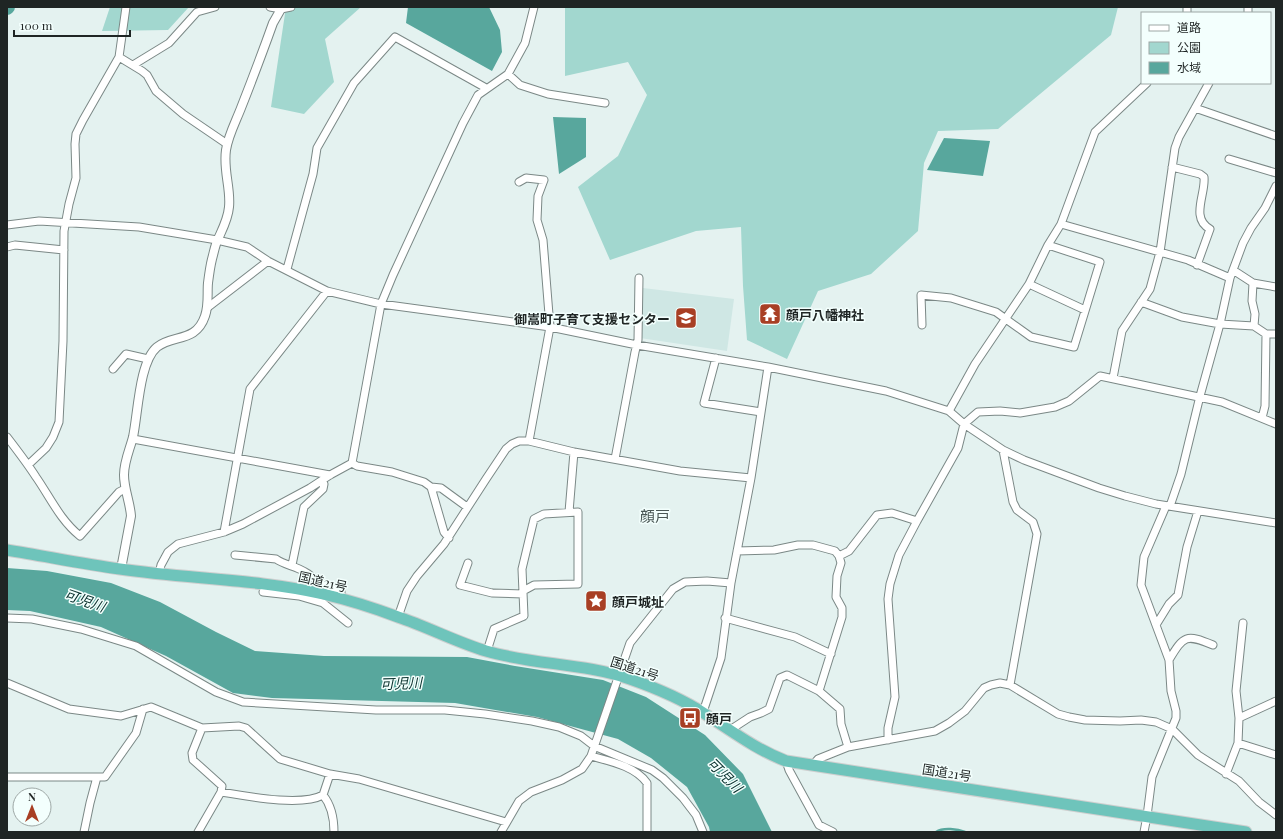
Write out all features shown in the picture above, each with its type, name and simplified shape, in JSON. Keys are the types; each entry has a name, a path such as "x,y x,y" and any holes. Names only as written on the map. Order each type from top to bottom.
{"highway":[{"name":"国道21号","path":"7,550 121,569 289,587 323,598 341,598 398,617 486,651 524,659 611,673 618,679 657,689 703,712 733,733 766,753 786,761 1246,832"}],"street":[{"path":"28,465 46,448 53,437 59,422 63,348 64,231 76,178 76,134 119,57 126,7"},
{"path":"133,65 169,43 197,12 215,7"},
{"path":"270,7 291,7"},
{"path":"352,463 381,304 462,123 478,95 508,74 525,43 534,7"},
{"path":"121,569 131,516 125,489 125,466 133,439 142,384 148,359 158,347 186,337 194,332 205,316 207,308 209,274 217,240 224,226 229,207 229,196 225,173 227,144 273,23 281,8"},
{"path":"287,269 313,174 317,148 354,83 395,37 486,88"},
{"path":"119,57 146,75 156,91 170,104 227,144"},
{"path":"508,74 520,85 548,94 605,103"},
{"path":"949,411 975,364 1029,284 1048,245 1061,224 1095,132 1146,84"},
{"path":"1113,378 1122,331 1150,289 1160,252 1175,148 1179,137 1207,84"},
{"path":"1195,108 1276,136"},
{"path":"1229,159 1276,173"},
{"path":"1172,167 1200,174 1204,177 1200,217 1203,224 1210,230 1197,265"},
{"path":"519,182 526,178 544,180 538,196 537,220 543,240 550,327 529,441"},
{"path":"1144,832 1152,777 1176,718 1176,711 1171,691 1169,660 1141,585 1142,567 1148,546 1168,506 1180,474 1220,324 1230,278 1251,228 1265,208 1276,186"},
{"path":"7,225 39,221 139,227 217,240 247,247 268,261 287,269 327,291 381,304 550,327 637,345 768,367 886,391 949,411 964,424 1003,450 1024,460 1099,488 1168,506 1276,523"},
{"path":"1061,224 1188,260 1230,278"},
{"path":"7,247 14,245 64,250"},
{"path":"922,325 921,295 951,298 996,312 1031,337 1074,347 1100,262 1048,245"},
{"path":"207,308 268,261"},
{"path":"1233,270 1253,283 1276,287"},
{"path":"615,459 638,340 639,278"},
{"path":"1253,283 1252,301 1255,314 1254,326"},
{"path":"1029,284 1085,310"},
{"path":"224,532 250,389 327,291"},
{"path":"1141,302 1182,317 1220,324 1254,326 1266,334 1276,334"},
{"path":"1262,418 1265,406 1266,334"},
{"path":"113,369 126,354 148,359"},
{"path":"716,358 704,403 761,412"},
{"path":"703,712 721,658 731,583 751,478 768,367"},
{"path":"888,740 888,728 895,697 888,599 890,584 899,555 958,448 964,424 978,412 1000,411 1020,414 1055,408 1069,400 1100,376 1200,396 1222,402 1276,424"},
{"path":"7,437 28,465 70,528 80,536 119,492 125,489"},
{"path":"133,439 330,475"},
{"path":"398,617 407,591 416,576 448,538 506,449 519,441 529,441 574,452 680,471 751,478"},
{"path":"1003,450 1013,502 1017,510 1033,522 1037,534 1010,685"},
{"path":"569,512 574,452"},
{"path":"159,573 161,565 168,552 178,544 224,532 243,524 352,463"},
{"path":"352,463 357,466 392,472 424,482 431,487 441,488 467,507"},
{"path":"292,565 304,508 323,489 324,484 322,481"},
{"path":"431,487 444,532 448,538"},
{"path":"1156,626 1169,604 1178,595 1187,547 1198,511"},
{"path":"468,563 460,585 492,593 523,593 534,585 578,584 578,512 544,514 534,519 522,569 523,593 524,616 494,629 486,651"},
{"path":"839,556 849,551 877,514 892,513 917,521"},
{"path":"737,551 774,550 798,545 813,544 835,551 839,556 841,563 837,576 836,597 842,608 842,617 819,691"},
{"path":"235,554 276,558 280,562 292,565 305,572 329,588 341,592 341,598"},
{"path":"501,832 519,801 531,792 562,780 582,769 591,756 630,642 673,589 685,582 707,581 731,583"},
{"path":"263,592 323,598 348,623"},
{"path":"7,618 32,618 81,629 136,646 216,692 243,702 376,710 445,710 485,714 560,727 576,734 594,746 652,770 663,778 683,798 696,815 703,832"},
{"path":"726,618 795,637 831,654"},
{"path":"1226,774 1238,743 1239,718 1236,692 1243,623"},
{"path":"1169,660 1179,643 1185,639 1195,638 1213,645"},
{"path":"733,733 750,717 769,709 780,678 787,675 819,691 840,709 840,724 848,747"},
{"path":"7,683 69,709 121,716 151,707 202,728 239,726 246,728 280,759 506,822"},
{"path":"812,766 818,759 848,747 935,731 949,723 964,711 984,688 1000,683 1010,685 1058,714 1069,717 1085,720 1141,720 1156,722 1172,729 1198,755 1239,781 1259,802 1276,815"},
{"path":"1239,718 1276,701"},
{"path":"7,777 105,777 136,733 143,709"},
{"path":"198,832 221,792 222,786 193,760 192,753 202,728"},
{"path":"1238,743 1276,755"},
{"path":"591,756 632,770 647,783 647,832"},
{"path":"786,761 789,770 819,825 833,832"},
{"path":"221,792 278,801 317,799 323,795 330,774"},
{"path":"84,832 97,777"},
{"path":"323,795 328,801 334,816 334,832"}],"shaded area":[{"name":"御嵩町子育て支援センター","path":"643,288 734,299 727,351 640,338"}],"green space":[{"path":"110,7 189,7 168,30 102,31"},
{"path":"286,7 361,7 325,39 334,82 304,114 271,107"},
{"path":"1118,7 1111,35 998,129 938,131 924,163 918,231 871,274 818,291 787,359 747,340 741,227 696,231 610,260 578,187 618,156 647,95 628,62 565,76 565,8"}],"water":[{"path":"408,7 489,7 500,30 502,52 492,71 406,23"},
{"path":"553,117 586,118 586,157 559,174"},
{"path":"944,138 990,141 983,176 927,170"},
{"name":"可児川","path":"7,568 47,571 111,583 160,602 255,651 324,656 467,657 603,680 646,697 705,735 743,774 772,832 710,832 709,827 687,787 651,758 618,739 537,717 455,703 272,698 233,693 166,656 101,627 30,611 7,610"}],"waterway":[{"path":"936,832 942,829 965,832"}],"place":[{"name":"顔戸八幡神社","path":"770,314"},
{"name":"御嵩町子育て支援センター","path":"686,318"},
{"name":"顔戸城址","path":"596,601"},
{"name":"顔戸","path":"690,718"}],"district":[{"name":"顔戸","path":"655,516"}]}
